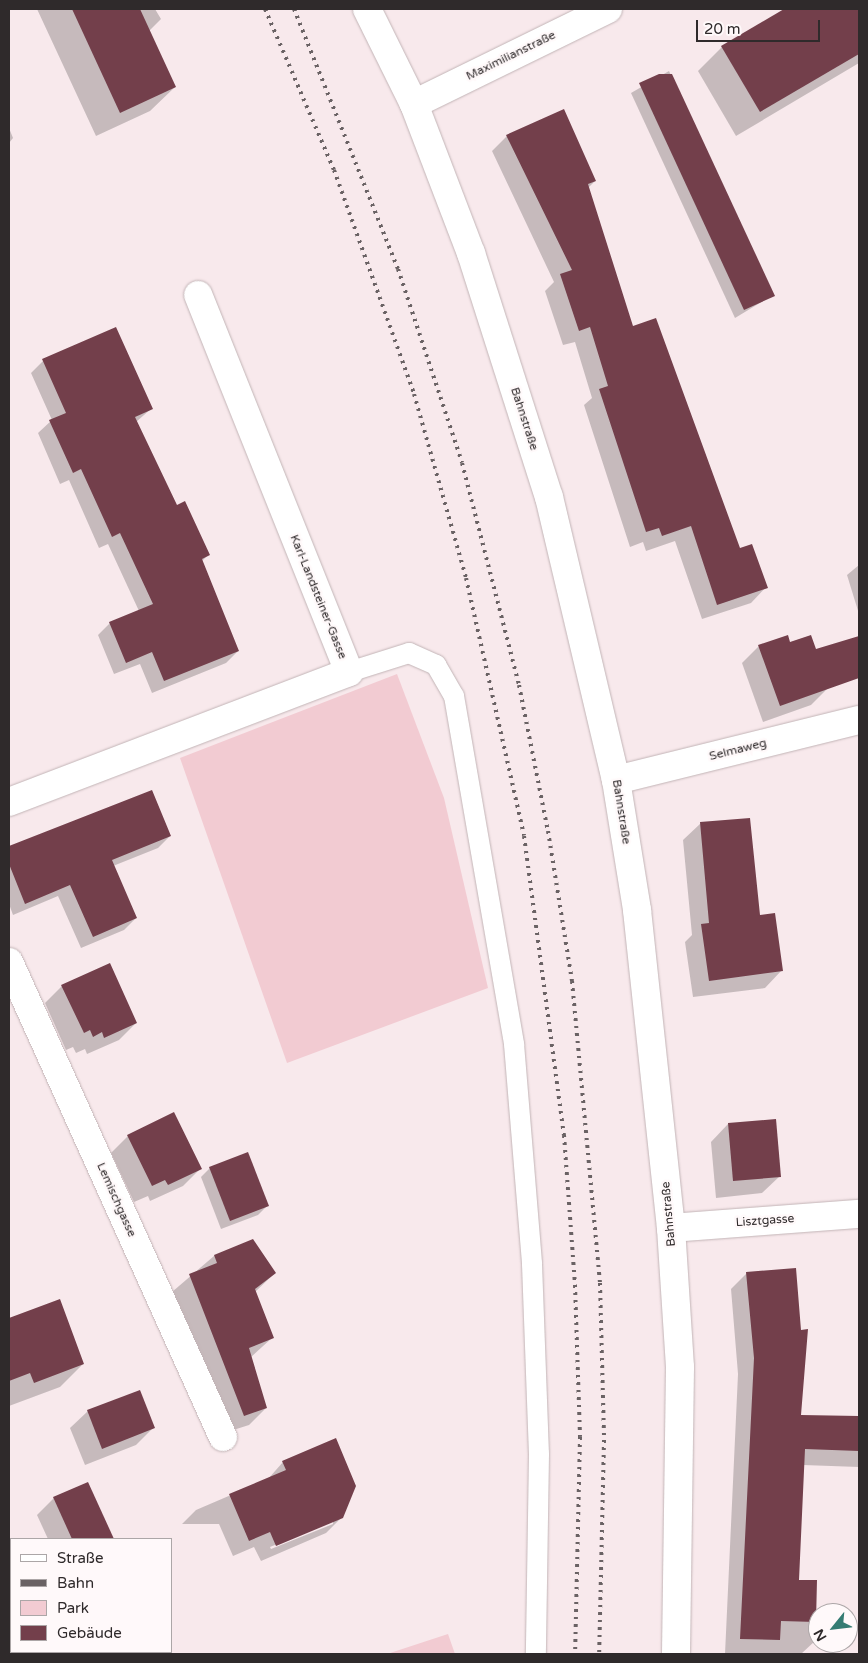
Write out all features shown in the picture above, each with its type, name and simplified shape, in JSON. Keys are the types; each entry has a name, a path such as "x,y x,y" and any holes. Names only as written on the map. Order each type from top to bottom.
{"street":[{"name":"Bahnstraße","path":"367,9 414,104 471,252 549,497 616,780 637,910 671,1228 680,1367 676,1654"},
{"name":"Maximilianstraße","path":"414,104 608,9"},
{"name":"Karl-Landsteiner-Gasse","path":"9,802 349,672 198,295"},
{"name":"Selmaweg","path":"616,780 859,720"},
{"name":"Lemischgasse","path":"9,962 223,1437"},
{"name":"Lisztgasse","path":"671,1228 859,1214"}],"lane":[{"path":"349,672 409,653 436,665 454,696 514,1044 532,1264 538,1435 536,1654"}],"green space":[{"path":"397,674 444,798 488,988 287,1063 180,758"},
{"path":"448,1634 455,1654 387,1654"}],"building":[{"path":"72,9 140,9 176,87 120,113"},
{"path":"784,9 859,9 859,54 760,112 721,46"},
{"path":"659,74 672,74 775,296 744,310 639,83"},
{"path":"564,109 596,181 588,184 633,326 656,318 740,548 752,544 768,588 717,605 691,526 662,536 659,528 646,532 599,389 608,386 590,327 579,331 560,274 572,270 506,135"},
{"path":"116,327 153,409 135,417 177,505 185,501 210,555 202,559 239,651 164,681 152,652 126,663 109,622 153,604 120,533 112,537 81,469 73,473 49,420 66,413 42,359"},
{"path":"788,635 790,642 811,635 816,649 859,636 859,678 780,706 758,645"},
{"path":"152,790 171,836 112,860 137,918 93,937 70,885 25,904 9,864 9,846"},
{"path":"750,818 760,915 775,913 783,971 709,981 701,924 709,923 700,822"},
{"path":"110,963 137,1023 104,1038 102,1032 93,1037 90,1030 84,1033 61,985"},
{"path":"174,1112 202,1169 168,1185 165,1180 152,1186 127,1135"},
{"path":"776,1119 781,1177 733,1181 728,1123"},
{"path":"248,1152 269,1206 230,1221 209,1167"},
{"path":"253,1239 276,1273 255,1289 274,1338 249,1348 267,1408 244,1416 189,1274 217,1263 214,1255"},
{"path":"796,1268 801,1330 808,1329 801,1415 859,1416 859,1451 805,1449 799,1580 817,1580 816,1603 808,1603 808,1622 781,1621 780,1640 740,1639 754,1358 746,1272"},
{"path":"60,1299 84,1364 34,1383 30,1373 9,1381 9,1318"},
{"path":"140,1390 155,1428 102,1449 87,1410"},
{"path":"336,1438 356,1486 343,1518 276,1546 270,1532 249,1541 229,1494 286,1470 282,1461"},
{"path":"88,1482 114,1538 72,1538 53,1497"}],"railway":[{"path":"265,9 334,170 414,394 466,578 524,836 564,1135 575,1285 580,1437 575,1654"},
{"path":"294,9 398,269 462,463 519,685 548,831 572,981 600,1283 604,1440 599,1654"}]}
